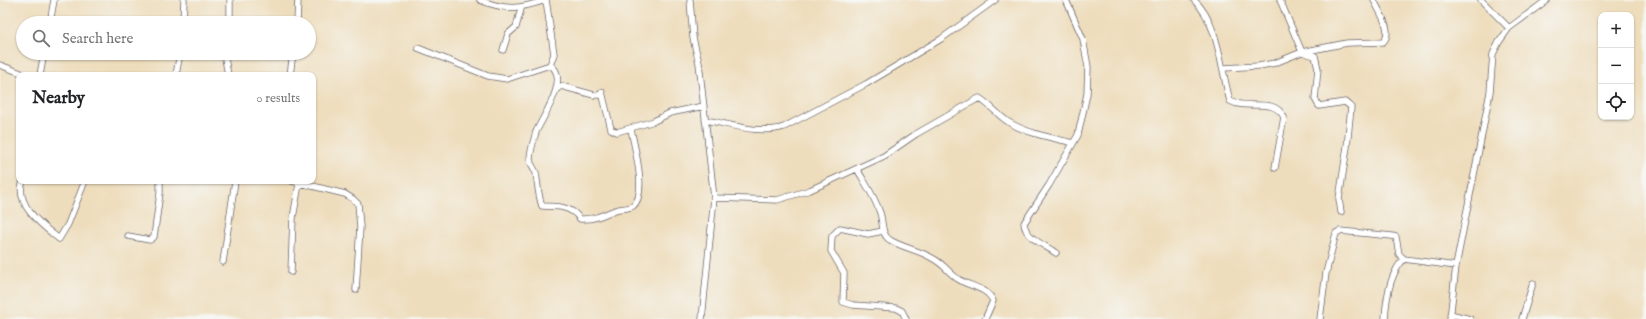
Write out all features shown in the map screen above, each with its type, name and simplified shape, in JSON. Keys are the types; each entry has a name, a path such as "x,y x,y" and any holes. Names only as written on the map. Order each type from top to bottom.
{"street":[{"path":"51,16 54,0"},
{"path":"183,16 184,0"},
{"path":"230,0 230,16"},
{"path":"297,16 298,0"},
{"path":"480,0 492,5 521,9 546,0 554,54 550,65"},
{"path":"690,0 693,38 699,64 714,198 702,319"},
{"path":"705,120 764,130 774,130 784,127 866,84 941,39 995,0"},
{"path":"1056,253 1028,235 1025,230 1024,223 1078,135 1087,94 1089,77 1083,39 1066,0"},
{"path":"1194,0 1201,6 1210,23 1224,68 1230,101 1237,104 1274,106 1281,111 1284,117 1275,168"},
{"path":"1280,0 1302,52 1315,56 1318,69 1315,99 1319,106 1345,102 1351,107 1347,147 1339,199 1341,212"},
{"path":"1224,68 1259,66 1275,63 1302,52 1347,43 1383,42 1387,38 1388,32 1374,0"},
{"path":"1481,0 1509,28"},
{"path":"1470,319 1450,316 1456,266 1490,92 1493,54 1498,42 1509,28 1547,0"},
{"path":"503,50 508,34 516,27 521,9"},
{"path":"418,48 488,76 507,79 550,65"},
{"path":"41,72 43,60"},
{"path":"177,72 179,60"},
{"path":"224,60 227,72"},
{"path":"290,72 292,60"},
{"path":"0,65 19,72"},
{"path":"550,65 553,67 557,77 557,88 547,112 536,132 530,159 536,172 537,190 542,206 568,208 575,212 580,219 589,220 620,208 631,207 637,202 640,191 631,129"},
{"path":"557,88 561,86 582,90 594,95 602,92 611,129 617,132 631,129 670,113 704,106"},
{"path":"714,198 776,200 810,190 884,156 916,134 979,98 986,102 1009,123 1024,130 1073,143"},
{"path":"857,169 872,195 880,213 883,231 888,240 910,250 932,257 945,266 957,278 967,284 986,291 993,301 985,319"},
{"path":"22,184 22,198 36,220 59,239 68,224 84,184"},
{"path":"128,236 150,240 154,237 160,184"},
{"path":"223,262 235,184"},
{"path":"291,272 293,218 299,184 345,194 358,204 360,227 356,290"},
{"path":"883,231 868,234 840,228 832,236 831,251 844,273 843,302 852,306 896,308 902,311 906,319"},
{"path":"1320,319 1326,273 1336,233 1340,231 1396,237 1399,254 1404,259 1456,266"},
{"path":"1385,319 1386,302 1397,265 1404,259"},
{"path":"1522,319 1533,283"}]}
